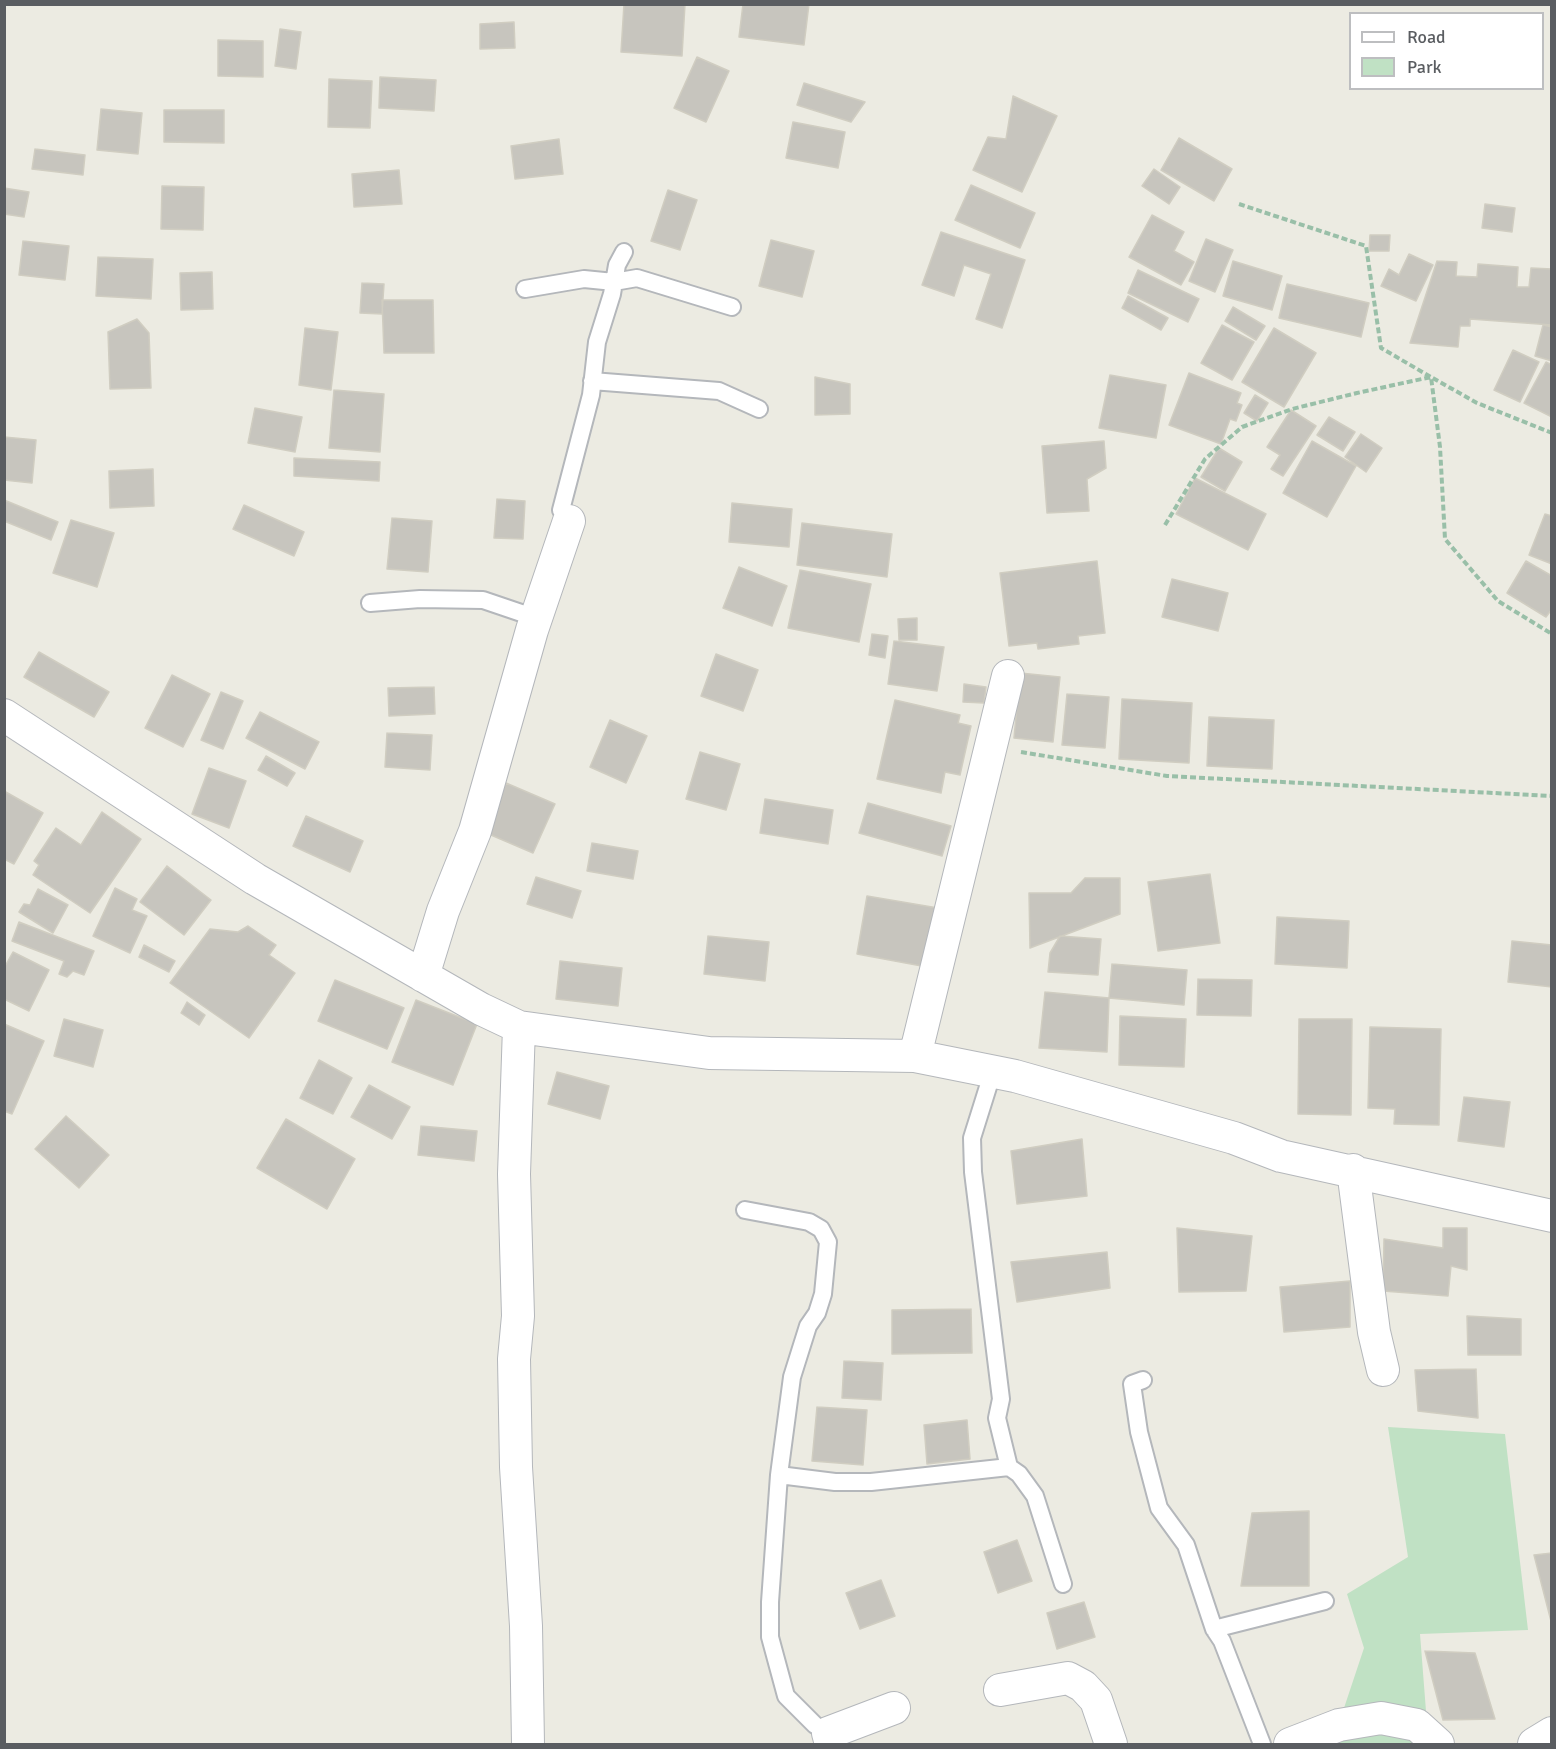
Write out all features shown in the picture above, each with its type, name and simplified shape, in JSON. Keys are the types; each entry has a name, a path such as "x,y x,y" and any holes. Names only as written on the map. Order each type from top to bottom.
{"street":[{"path":"423,976 442,911 476,831 536,618 568,521"},
{"path":"915,1056 1008,676"},
{"path":"4,715 255,879 423,976 519,1027 709,1053 915,1056 993,1071 1234,1138 1281,1156 1353,1170 1551,1216"},
{"path":"519,1027 514,1174 518,1316 514,1359 516,1467 526,1626 528,1744"},
{"path":"1353,1170 1371,1311 1383,1370"},
{"path":"1000,1690 1068,1678 1083,1686 1096,1700 1111,1744"},
{"path":"830,1738 894,1708"},
{"path":"1290,1744 1339,1725 1381,1718 1417,1725 1438,1744"},
{"path":"1534,1744 1551,1733"}],"lane":[{"path":"568,521 561,510 591,395 597,342 617,265 624,252"},
{"path":"525,289 584,279 614,282 637,278 732,307"},
{"path":"592,381 719,391 759,409"},
{"path":"370,603 420,599 483,600 536,618"},
{"path":"993,1071 972,1138 973,1172 1001,1399 997,1418 1009,1467"},
{"path":"745,1210 809,1222 821,1229 828,1242 823,1294 817,1313 808,1326 792,1377 779,1475 770,1638 786,1696 830,1738"},
{"path":"1143,1380 1132,1384 1148,1472 1159,1508 1186,1545 1214,1629 1222,1641 1262,1744"},
{"path":"779,1475 835,1482 872,1482 1009,1467 1019,1474 1035,1496 1063,1584"},
{"path":"1214,1629 1325,1600"}],"path":[{"path":"1239,204 1366,246 1381,348 1477,403 1551,433"},
{"path":"1165,525 1205,459 1242,427 1292,409 1431,377"},
{"path":"1431,377 1440,447 1445,539 1498,601 1551,634"},
{"path":"991,747 1167,776 1551,796"}],"green space":[{"path":"1388,1427 1505,1434 1528,1630 1420,1634 1426,1711 1344,1708 1364,1648 1347,1594 1408,1557"},
{"path":"1390,1729 1418,1744 1319,1744"}],"building":[{"path":"624,4 685,4 682,56 621,52"},
{"path":"743,4 809,4 804,45 739,37"},
{"path":"514,22 515,48 480,49 480,24"},
{"path":"280,29 301,32 296,69 275,66"},
{"path":"218,40 263,41 263,77 218,76"},
{"path":"697,57 729,71 706,122 674,108"},
{"path":"380,77 436,80 434,111 379,108"},
{"path":"329,79 372,81 370,128 328,127"},
{"path":"804,83 865,102 851,122 797,105"},
{"path":"1013,96 1057,116 1022,192 973,170 988,137 1006,139"},
{"path":"101,109 142,113 138,154 97,150"},
{"path":"164,110 224,110 224,143 164,142"},
{"path":"793,122 845,132 838,168 786,158"},
{"path":"1179,138 1232,169 1214,201 1161,170"},
{"path":"559,139 563,174 515,179 511,146"},
{"path":"35,149 85,155 83,175 32,169"},
{"path":"1154,169 1180,187 1169,204 1142,186"},
{"path":"399,170 402,204 354,207 352,174"},
{"path":"971,185 1035,213 1020,248 955,220"},
{"path":"162,186 204,187 203,230 161,229"},
{"path":"4,188 29,192 24,217 4,214"},
{"path":"668,190 697,200 680,250 651,241"},
{"path":"1485,204 1515,208 1512,232 1482,228"},
{"path":"1152,215 1184,232 1174,251 1194,262 1181,285 1129,257"},
{"path":"941,232 1025,260 1002,328 976,319 991,274 964,265 954,296 922,285"},
{"path":"1370,235 1390,235 1389,251 1369,251"},
{"path":"1206,239 1233,250 1215,292 1189,281"},
{"path":"771,240 814,251 802,297 759,286"},
{"path":"23,241 69,246 65,280 19,275"},
{"path":"1409,254 1433,265 1416,301 1381,286 1389,269 1399,275"},
{"path":"98,257 153,259 151,299 96,296"},
{"path":"1233,261 1282,276 1272,310 1223,296"},
{"path":"1437,261 1457,262 1456,276 1477,277 1478,264 1518,267 1517,287 1529,287 1531,268 1552,269 1552,325 1470,319 1470,326 1460,326 1458,347 1410,343"},
{"path":"1138,270 1199,299 1188,322 1128,293"},
{"path":"212,272 213,309 181,310 180,273"},
{"path":"362,283 384,284 382,314 360,313"},
{"path":"1287,284 1369,303 1361,337 1279,318"},
{"path":"1128,296 1168,318 1161,330 1122,308"},
{"path":"382,300 433,300 434,353 384,353"},
{"path":"1233,307 1265,326 1256,340 1225,321"},
{"path":"137,319 149,333 151,388 110,389 108,332"},
{"path":"1222,325 1254,342 1232,380 1201,363"},
{"path":"1543,325 1552,327 1552,361 1535,356"},
{"path":"305,328 338,332 331,390 299,385"},
{"path":"1274,328 1316,353 1284,407 1242,382"},
{"path":"1513,350 1539,362 1520,402 1494,390"},
{"path":"1546,362 1552,365 1552,417 1524,403"},
{"path":"1189,373 1241,393 1237,403 1242,405 1236,421 1230,419 1221,444 1169,425"},
{"path":"1110,375 1166,385 1156,438 1099,428"},
{"path":"815,377 850,384 850,414 815,415"},
{"path":"334,390 384,394 380,452 329,448"},
{"path":"1255,395 1268,403 1257,421 1244,413"},
{"path":"255,408 302,417 295,452 248,443"},
{"path":"1291,410 1316,426 1283,476 1271,469 1280,455 1267,447"},
{"path":"1329,417 1355,432 1343,451 1317,435"},
{"path":"1361,434 1382,448 1366,472 1345,457"},
{"path":"4,437 36,440 32,483 4,480"},
{"path":"1104,441 1106,468 1087,479 1089,511 1047,513 1042,446"},
{"path":"1312,441 1356,466 1327,517 1283,493"},
{"path":"1219,448 1242,462 1225,491 1201,477"},
{"path":"294,458 380,462 379,481 294,476"},
{"path":"153,469 154,506 110,508 109,471"},
{"path":"1195,478 1266,514 1248,550 1176,514"},
{"path":"497,499 525,501 523,539 494,538"},
{"path":"4,500 58,522 51,540 4,521"},
{"path":"732,503 792,509 789,547 729,542"},
{"path":"244,505 304,532 294,556 233,529"},
{"path":"1545,514 1552,516 1552,564 1529,555"},
{"path":"392,518 432,521 428,572 387,569"},
{"path":"71,520 114,533 97,587 53,573"},
{"path":"802,523 892,534 887,577 797,565"},
{"path":"1097,561 1105,633 1078,636 1079,644 1038,649 1037,643 1009,646 1000,573"},
{"path":"1526,561 1552,576 1552,609 1546,617 1507,593"},
{"path":"739,567 787,586 772,626 723,608"},
{"path":"800,570 871,584 859,642 788,628"},
{"path":"1172,579 1228,593 1218,631 1162,617"},
{"path":"917,618 917,640 899,640 898,619"},
{"path":"872,634 888,636 885,658 869,655"},
{"path":"894,641 944,647 937,691 888,684"},
{"path":"39,652 109,692 94,717 24,677"},
{"path":"716,654 758,670 743,711 701,696"},
{"path":"1020,673 1060,677 1053,742 1014,738"},
{"path":"172,675 210,694 183,747 145,728"},
{"path":"964,684 986,687 984,703 963,702"},
{"path":"434,687 435,714 389,716 388,688"},
{"path":"221,692 243,701 223,749 201,740"},
{"path":"1067,694 1109,697 1105,748 1062,745"},
{"path":"1122,699 1192,703 1189,763 1119,759"},
{"path":"895,700 960,715 958,723 971,726 960,775 945,772 941,793 877,779"},
{"path":"260,712 319,742 305,769 246,738"},
{"path":"1209,717 1274,720 1272,769 1207,766"},
{"path":"610,720 647,736 626,783 590,767"},
{"path":"387,733 432,735 430,770 385,767"},
{"path":"700,752 740,764 726,810 686,799"},
{"path":"266,756 295,773 287,786 258,770"},
{"path":"209,768 246,781 229,828 192,814"},
{"path":"506,783 555,804 533,853 484,832"},
{"path":"4,791 43,813 14,864 4,859"},
{"path":"765,799 833,810 828,844 760,833"},
{"path":"868,803 951,826 942,856 859,833"},
{"path":"102,812 141,839 90,913 33,875 39,865 34,861 56,828 81,845"},
{"path":"306,816 363,841 350,872 293,846"},
{"path":"592,843 638,851 633,879 587,871"},
{"path":"167,866 211,900 184,935 140,902"},
{"path":"1210,874 1220,943 1158,951 1148,882"},
{"path":"536,877 581,891 572,918 527,904"},
{"path":"1085,878 1120,878 1120,914 1030,948 1029,893 1071,893"},
{"path":"115,888 137,899 132,910 147,916 130,953 93,936"},
{"path":"38,889 68,905 53,933 19,912 24,904 30,905"},
{"path":"867,896 938,908 927,967 857,954"},
{"path":"1277,917 1349,921 1347,968 1275,964"},
{"path":"19,922 94,951 84,975 73,971 67,977 59,974 64,961 12,941"},
{"path":"248,926 276,945 269,955 295,973 249,1038 170,983 210,929 238,932"},
{"path":"708,936 769,942 765,981 704,974"},
{"path":"1060,936 1101,939 1098,975 1048,972 1050,953"},
{"path":"1512,941 1552,945 1552,987 1508,982"},
{"path":"144,945 175,961 169,972 139,957"},
{"path":"13,952 49,970 29,1011 4,999 4,968"},
{"path":"560,961 622,968 618,1006 556,999"},
{"path":"1112,964 1187,970 1184,1005 1109,998"},
{"path":"1198,979 1252,980 1251,1016 1197,1015"},
{"path":"335,980 404,1008 387,1049 318,1021"},
{"path":"1045,992 1109,998 1107,1052 1039,1048"},
{"path":"416,1000 477,1024 453,1085 392,1062"},
{"path":"187,1002 205,1015 199,1025 181,1013"},
{"path":"1120,1016 1186,1019 1184,1067 1119,1065"},
{"path":"64,1019 103,1030 93,1067 54,1056"},
{"path":"1299,1019 1352,1019 1351,1115 1298,1114"},
{"path":"4,1024 44,1041 12,1114 4,1111"},
{"path":"1370,1027 1441,1029 1439,1125 1394,1124 1395,1109 1368,1108"},
{"path":"319,1060 352,1078 333,1114 300,1098"},
{"path":"557,1072 609,1086 600,1119 548,1104"},
{"path":"369,1085 410,1107 392,1139 351,1117"},
{"path":"1464,1097 1510,1102 1504,1147 1458,1141"},
{"path":"66,1116 109,1155 79,1188 35,1149"},
{"path":"286,1119 355,1159 327,1209 257,1168"},
{"path":"421,1126 477,1131 474,1161 418,1155"},
{"path":"1082,1139 1087,1196 1017,1204 1011,1151"},
{"path":"1177,1228 1252,1236 1246,1291 1179,1292"},
{"path":"1443,1228 1467,1228 1467,1270 1451,1266 1448,1296 1383,1291 1384,1239 1443,1248"},
{"path":"1107,1252 1110,1288 1017,1302 1011,1262"},
{"path":"1350,1281 1350,1327 1284,1332 1280,1287"},
{"path":"971,1309 972,1353 892,1354 892,1310"},
{"path":"1467,1316 1521,1319 1521,1355 1468,1355"},
{"path":"844,1361 883,1363 881,1400 842,1398"},
{"path":"1476,1369 1478,1418 1418,1411 1415,1370"},
{"path":"817,1407 867,1410 863,1465 812,1461"},
{"path":"967,1420 970,1459 927,1464 924,1425"},
{"path":"1309,1511 1309,1586 1241,1586 1252,1513"},
{"path":"1017,1540 1032,1581 998,1593 984,1552"},
{"path":"1552,1553 1552,1625 1534,1555"},
{"path":"881,1580 895,1616 860,1629 846,1593"},
{"path":"1084,1602 1095,1637 1057,1649 1047,1613"},
{"path":"1425,1651 1475,1653 1495,1719 1443,1720"}]}
